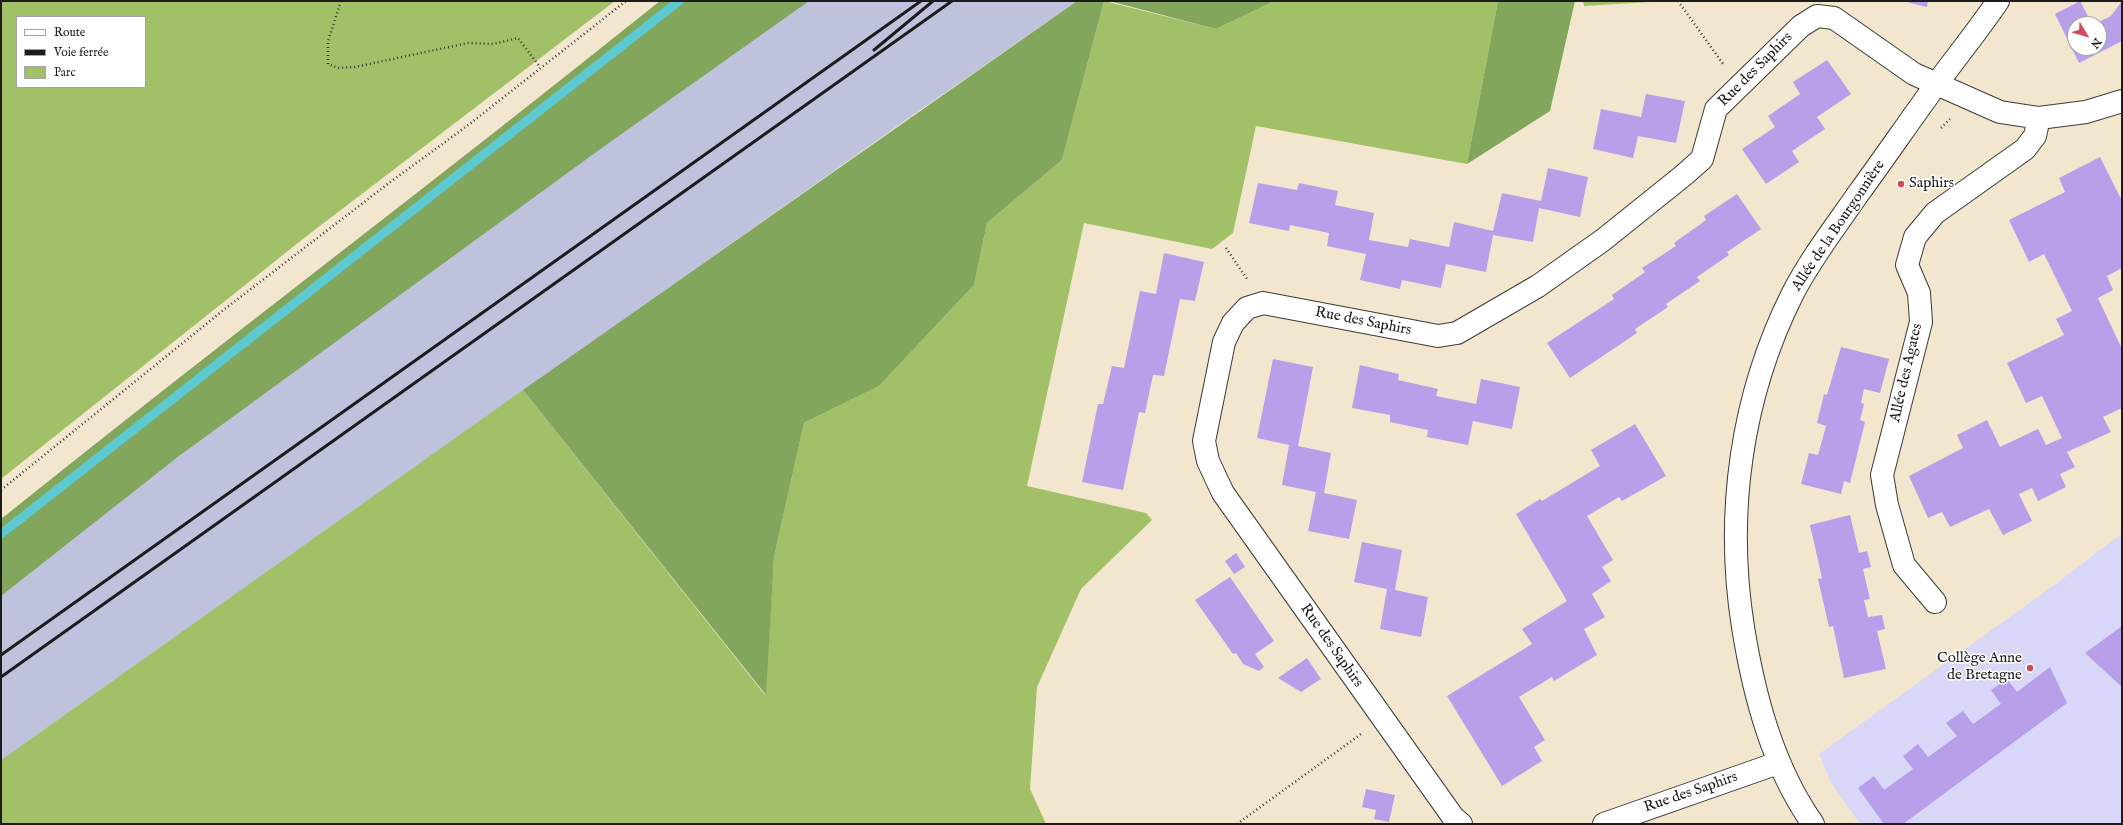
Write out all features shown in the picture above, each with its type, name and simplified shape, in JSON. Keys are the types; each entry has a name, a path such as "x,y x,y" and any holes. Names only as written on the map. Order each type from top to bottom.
{"street":[{"name":"Allée de la Bourgonnière","path":"1813,824 1803,810 1778,763 1750,670 1737,587 1736,523 1744,434 1770,344 1794,293 1827,238 1937,83 1998,1"},
{"name":"Rue des Saphirs","path":"1461,824 1453,817 1223,493 1208,461 1204,441 1224,342 1233,323 1247,308 1263,303 1438,336 1457,333 1538,286 1603,240 1684,175 1702,159 1716,109 1801,26 1817,16 1834,18 1914,74 2000,112 2039,118 2086,112 2122,101"},
{"name":"Allée des Agates","path":"1935,602 1904,566 1887,505 1882,475 1921,322 1919,293 1907,265 1915,238 1935,213 2025,149 2035,136 2039,118"},
{"name":"Rue des Saphirs","path":"1604,824 1778,763"}],"path":[{"path":"341,1 328,41 328,64 338,68 355,67 468,43 493,44 518,38 540,67"},
{"path":"1,490 226,308 389,183 467,126 540,67 626,1"},
{"path":"1678,1 1740,86"},
{"path":"1936,132 1972,99"},
{"path":"1226,248 1263,303"},
{"path":"1237,824 1382,718"}],"shaded area":[{"path":"713,1 1077,1 903,122 1,760 1,561"},
{"name":"Collège Anne de Bretagne","path":"2122,533 2122,824 1860,824 1831,783 1819,754 2057,583"}],"green space":[{"path":"1,1 615,1 308,235 1,479"},
{"path":"660,1 809,1 599,150 179,456 1,596 1,519"},
{"path":"1077,1 1104,1 1062,160 987,223 974,285 879,386 804,423 774,557 766,695 523,390"},
{"path":"1104,1 1216,29 1274,1 1498,1 1467,164 1256,126 1233,233 1212,249 1084,223 1027,486 1146,513 1152,520 1081,589 1037,687 1030,789 1046,824 1,824 1,760 523,390 765,695 774,557 804,423 879,386 974,285 987,223 1062,160"},
{"path":"1109,1 1274,1 1216,29"},
{"path":"1498,1 1575,1 1550,111 1467,164"},
{"path":"1583,1 1650,1 1650,2 1584,6"}],"building":[{"path":"1903,1 1928,1 1927,7"},
{"path":"2080,1 2088,16 2067,16 2067,38 2055,14"},
{"path":"2122,1 2122,41 2107,49 2107,18 2111,16"},
{"path":"2076,56 2093,56 2079,63"},
{"path":"1827,60 1851,94 1817,117 1825,129 1792,151 1799,162 1766,184 1742,149 1775,127 1768,116 1800,94 1793,82"},
{"path":"1646,94 1685,101 1676,143 1638,136 1633,158 1593,149 1601,109 1641,117"},
{"path":"2100,157 2122,201 2122,268 2107,276 2113,290 2098,298 2122,349 2122,408 2103,417 2111,432 2067,452 2075,467 2060,474 2066,487 2038,501 2032,488 2019,494 2032,521 2003,535 1989,509 1950,527 1942,512 1928,518 1909,476 1963,448 1957,435 1987,420 2000,447 2038,429 2046,445 2062,438 2042,396 2026,403 2007,363 2064,335 2056,319 2072,311 2044,254 2029,262 2009,220 2065,192 2059,178"},
{"path":"1548,168 1588,177 1580,217 1539,208 1533,242 1493,235 1486,272 1446,264 1441,288 1402,280 1400,289 1360,280 1366,254 1327,246 1329,233 1290,225 1289,231 1249,223 1258,183 1297,190 1299,183 1338,191 1335,205 1374,213 1369,240 1408,247 1410,239 1449,247 1454,222 1493,231 1502,193 1541,201"},
{"path":"1737,194 1761,229 1727,252 1729,255 1697,277 1700,281 1666,304 1668,307 1635,329 1637,333 1570,378 1547,343 1614,299 1612,295 1645,272 1642,268 1676,246 1674,243 1706,220 1704,216"},
{"path":"1164,253 1204,262 1195,301 1180,299 1164,376 1153,375 1145,413 1139,412 1123,490 1082,482 1098,404 1103,404 1112,366 1124,368 1140,291 1156,294"},
{"path":"1841,347 1889,359 1880,393 1864,389 1861,403 1864,404 1860,420 1865,422 1850,483 1844,481 1841,494 1801,484 1809,453 1818,455 1826,426 1817,423 1824,394 1827,395"},
{"path":"1273,359 1313,367 1298,446 1331,453 1324,493 1357,500 1349,539 1308,531 1316,492 1282,485 1289,445 1257,438"},
{"path":"1360,365 1399,374 1398,380 1438,389 1436,396 1476,404 1481,379 1520,387 1512,429 1473,421 1468,445 1427,437 1428,430 1390,422 1390,415 1352,408"},
{"path":"1635,424 1666,476 1622,501 1619,497 1587,516 1613,560 1602,567 1611,581 1592,594 1605,617 1584,629 1597,655 1554,681 1552,677 1519,697 1545,740 1534,747 1542,761 1502,786 1447,696 1532,644 1522,629 1567,601 1516,514 1540,499 1542,501 1600,466 1591,450"},
{"path":"1850,515 1859,553 1867,551 1871,567 1863,569 1870,599 1864,600 1868,617 1882,615 1885,629 1877,631 1886,669 1844,678 1833,626 1829,627 1818,579 1822,578 1810,525"},
{"path":"1362,542 1402,550 1395,590 1428,597 1421,637 1380,629 1387,589 1354,582"},
{"path":"1236,553 1245,567 1234,574 1225,561"},
{"path":"1230,577 1274,641 1255,654 1264,667 1259,671 1243,664 1236,653 1233,654 1195,600"},
{"path":"2122,626 2122,687 2085,653"},
{"path":"1307,658 1321,679 1301,692 1278,678"},
{"path":"2050,667 2067,703 1903,824 1884,824 1858,788 1874,776 1884,790 1913,769 1903,756 1918,744 1928,757 1957,736 1946,723 1963,711 1973,724 2001,704 1991,690 2007,679 2017,692"},
{"path":"1366,789 1395,795 1389,822 1374,819 1376,810 1362,807"}],"waterway":[{"path":"1,534 679,1"}],"railway":[{"path":"1,655 921,1"},
{"path":"874,50 933,1"},
{"path":"1,677 952,1"}],"place":[{"name":"Saphirs","path":"1901,184"},
{"name":"Collège Anne de Bretagne","path":"2030,668"}]}
